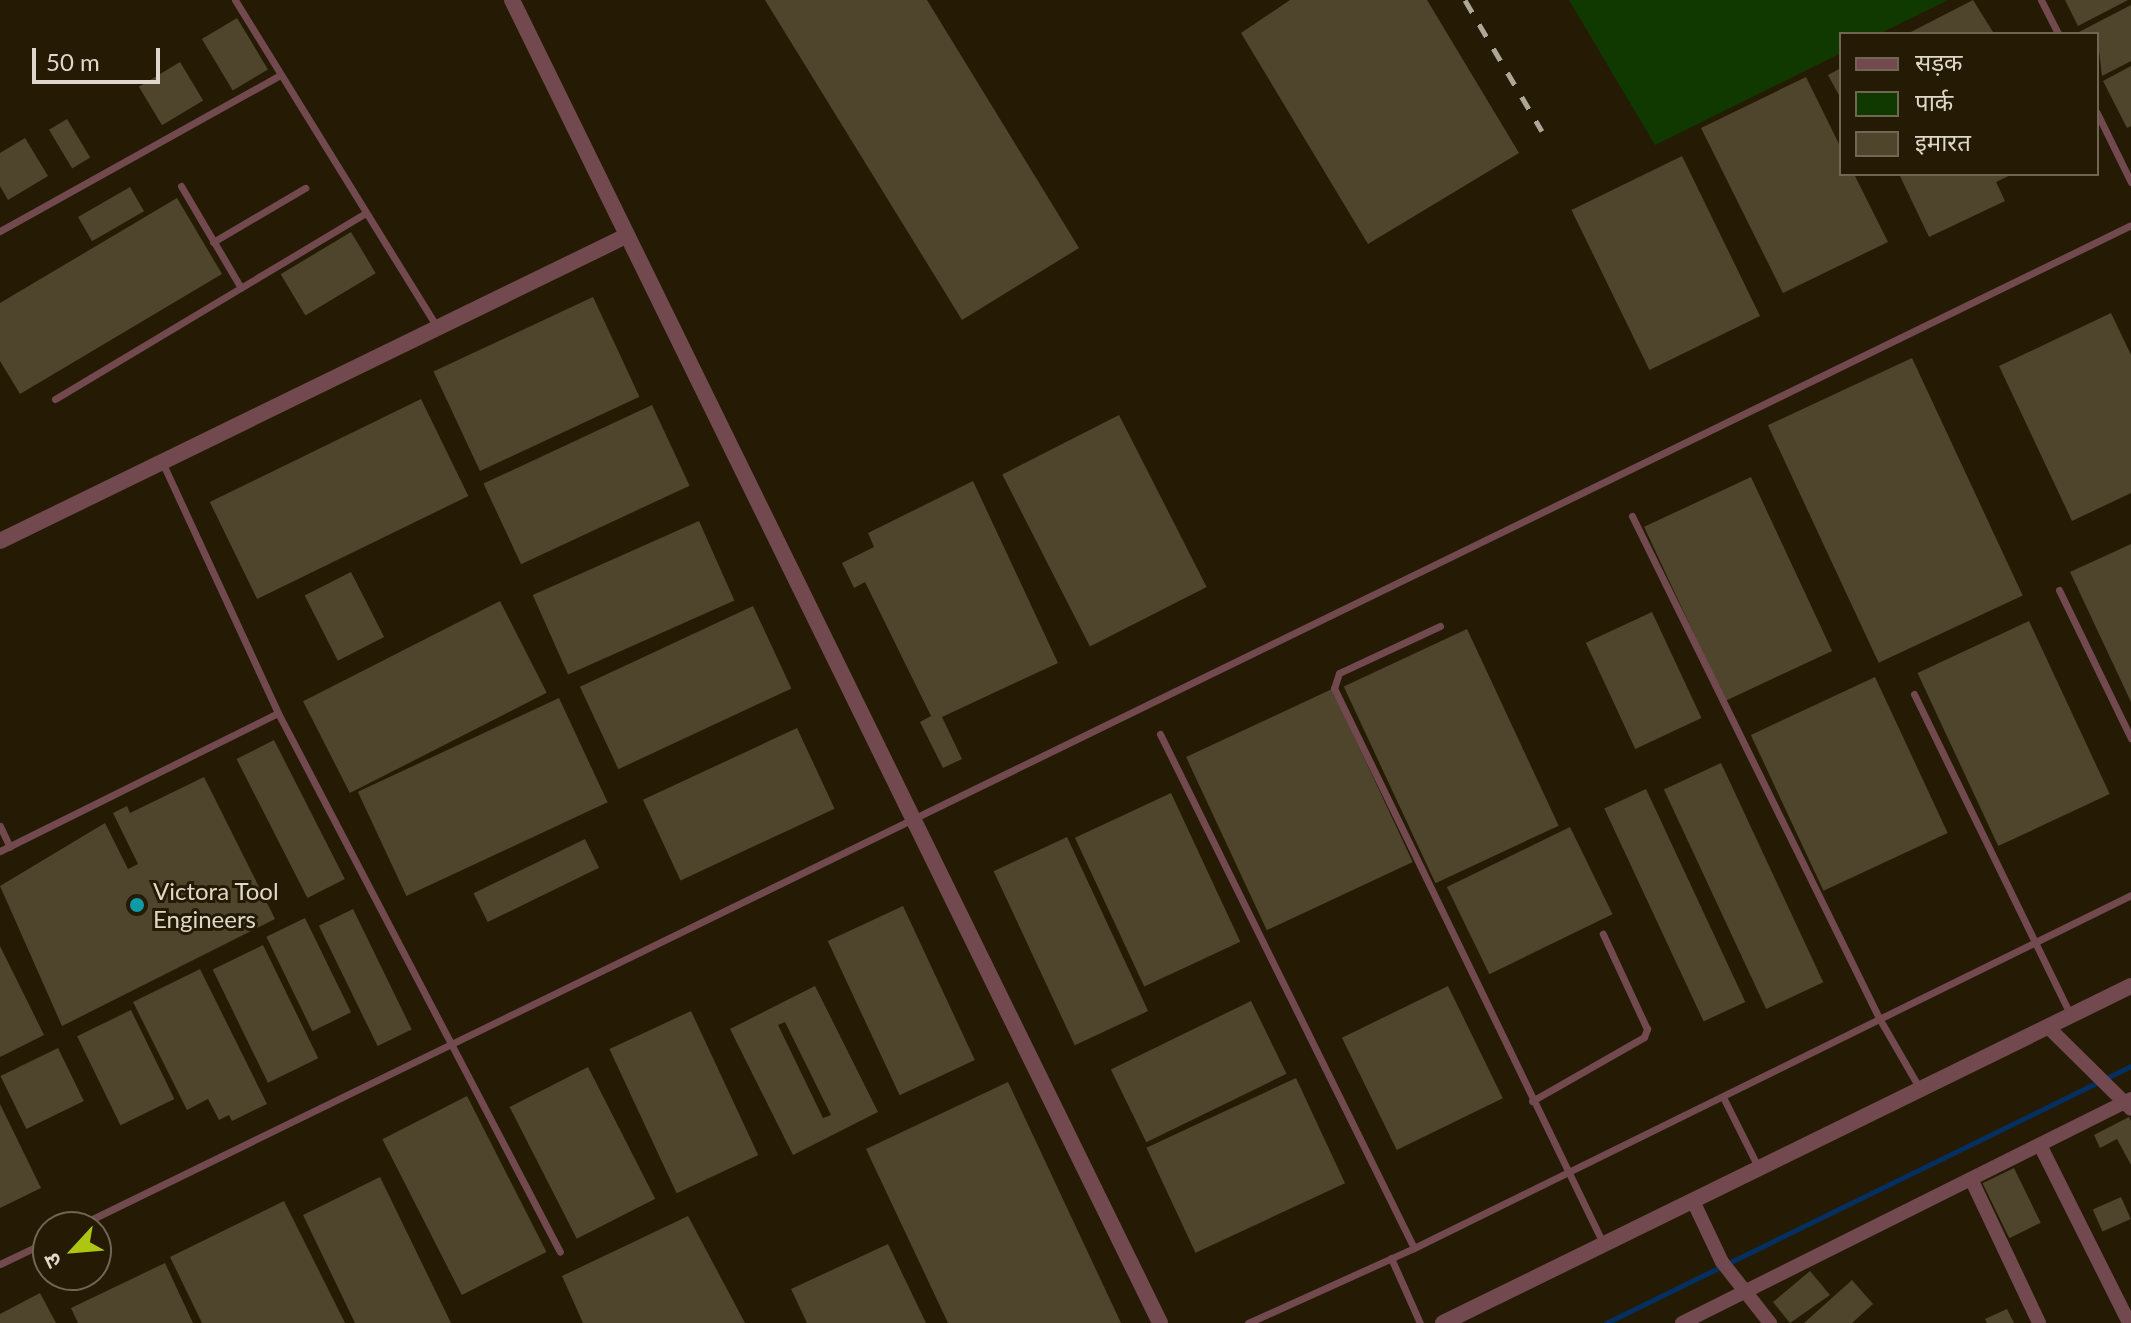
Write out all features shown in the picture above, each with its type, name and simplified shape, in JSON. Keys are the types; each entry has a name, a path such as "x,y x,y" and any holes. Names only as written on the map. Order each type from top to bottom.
{"street":[{"path":"512,0 1160,1323"},
{"path":"0,541 626,236"},
{"path":"1443,1323 1694,1203 2131,986"},
{"path":"1682,1323 2130,1103 2049,1028"},
{"path":"2040,1145 2129,1323"},
{"path":"1972,1181 2039,1323"},
{"path":"1694,1203 1722,1262 1743,1294 1770,1323"}],"lane":[{"path":"235,0 437,327"},
{"path":"2041,0 2057,32"},
{"path":"0,231 280,75"},
{"path":"2099,117 2131,182"},
{"path":"181,186 241,288"},
{"path":"213,242 305,188"},
{"path":"55,399 366,213"},
{"path":"109,1211 2131,225"},
{"path":"162,462 278,713 448,1044 560,1252"},
{"path":"1632,516 1879,1018 1920,1090"},
{"path":"2059,590 2131,738"},
{"path":"1440,626 1339,673 1334,688 1604,1244"},
{"path":"1914,694 2071,1017"},
{"path":"0,851 278,713"},
{"path":"1160,734 1414,1248"},
{"path":"0,826 10,847"},
{"path":"1248,1323 1414,1248 2131,895"},
{"path":"1532,1101 1644,1037 1647,1029 1603,934"},
{"path":"1723,1097 1759,1169"},
{"path":"0,1264 32,1249"},
{"path":"1391,1258 1420,1323"}],"green space":[{"path":"1569,0 1948,0 1883,32 1839,32 1839,54 1655,145"}],"building":[{"path":"765,0 927,0 1079,248 962,320"},
{"path":"1290,0 1427,0 1519,153 1368,244 1241,33"},
{"path":"1973,0 1993,32 1911,32"},
{"path":"2065,0 2128,0 2078,26"},
{"path":"2131,5 2131,61 2102,76 2099,32 2079,32"},
{"path":"237,18 268,69 233,91 202,39"},
{"path":"180,62 203,101 162,125 139,87"},
{"path":"2131,66 2131,126 2127,128 2103,81"},
{"path":"1839,69 1839,95 1828,75"},
{"path":"1806,77 1839,144 1839,176 1855,176 1888,242 1783,293 1701,128"},
{"path":"67,119 90,158 72,168 49,130"},
{"path":"25,138 48,176 8,200 0,186 0,153"},
{"path":"1682,156 1760,316 1649,370 1571,210"},
{"path":"1900,176 2009,176 1996,182 2005,201 1929,237"},
{"path":"130,187 144,211 92,241 78,217"},
{"path":"177,198 222,274 20,394 0,361 0,303"},
{"path":"351,232 376,273 305,315 281,274"},
{"path":"593,297 639,397 480,471 433,371"},
{"path":"2111,313 2131,355 2131,493 2072,521 1999,366"},
{"path":"1912,358 2023,595 1879,663 1768,425"},
{"path":"421,399 468,496 257,599 210,502"},
{"path":"652,405 690,486 521,564 483,484"},
{"path":"1119,415 1207,587 1090,646 1002,474"},
{"path":"1751,477 1832,651 1725,701 1644,527"},
{"path":"973,481 1058,663 942,717 962,759 943,768 920,722 931,716 865,582 854,588 842,563 874,547 868,533"},
{"path":"699,521 734,600 568,675 533,595"},
{"path":"2131,544 2131,702 2070,572"},
{"path":"351,572 384,637 338,661 305,596"},
{"path":"500,601 547,693 350,793 303,701"},
{"path":"753,606 791,688 618,769 580,687"},
{"path":"1652,612 1701,718 1635,749 1586,643"},
{"path":"2029,621 2110,794 1998,846 1918,673"},
{"path":"1467,629 1559,826 1435,883 1344,686"},
{"path":"1875,677 1948,833 1824,891 1751,735"},
{"path":"1332,689 1413,862 1267,930 1186,757"},
{"path":"559,698 608,802 406,896 358,792"},
{"path":"797,728 835,809 681,881 643,800"},
{"path":"274,740 345,879 307,898 237,759"},
{"path":"1721,763 1823,982 1766,1009 1664,790"},
{"name":"Victora Tool Engineers","path":"204,777 275,919 62,1026 0,886 105,823 128,869 138,864 113,813 127,806 130,813"},
{"path":"1646,789 1745,1002 1704,1021 1604,808"},
{"path":"1171,793 1240,942 1144,986 1075,838"},
{"path":"1570,827 1613,914 1489,974 1447,887"},
{"path":"1067,837 1148,1011 1075,1045 994,871"},
{"path":"585,839 599,868 488,922 474,893"},
{"path":"903,906 975,1060 900,1095 828,941"},
{"path":"353,909 412,1029 378,1046 319,926"},
{"path":"305,918 351,1012 312,1031 266,937"},
{"path":"263,945 318,1058 268,1083 213,970"},
{"path":"0,946 44,1035 0,1057"},
{"path":"200,969 267,1104 232,1121 229,1115 219,1120 208,1099 187,1110 133,1002"},
{"path":"815,986 878,1112 793,1155 730,1029","holes":["785,1022 831,1115 823,1118 778,1025"]},
{"path":"1448,986 1503,1098 1397,1150 1342,1038"},
{"path":"1251,1001 1287,1074 1146,1142 1111,1069"},
{"path":"131,1010 174,1099 120,1125 77,1036"},
{"path":"691,1011 758,1155 677,1193 609,1049"},
{"path":"58,1048 84,1101 26,1129 0,1076"},
{"path":"588,1067 655,1199 577,1239 510,1107"},
{"path":"1296,1078 1345,1183 1195,1253 1146,1148"},
{"path":"1008,1082 1121,1323 948,1323 866,1149"},
{"path":"467,1096 546,1252 462,1295 382,1139"},
{"path":"0,1104 41,1188 0,1208"},
{"path":"2129,1117 2131,1165 2117,1139 2100,1148 2094,1135"},
{"path":"2014,1168 2041,1223 2009,1238 1983,1183"},
{"path":"380,1177 451,1323 355,1323 303,1215"},
{"path":"2121,1197 2131,1219 2102,1232 2093,1210"},
{"path":"284,1201 345,1323 202,1323 170,1257"},
{"path":"688,1216 745,1323 583,1323 562,1276"},
{"path":"888,1244 926,1323 807,1323 791,1289"},
{"path":"165,1263 193,1323 78,1323 71,1308"},
{"path":"1810,1271 1830,1295 1790,1323 1773,1302"},
{"path":"1852,1280 1873,1304 1852,1323 1804,1323"},
{"path":"40,1293 56,1323 0,1323 0,1314"},
{"path":"2007,1309 2014,1323 1987,1323 1985,1319"}],"waterway":[{"path":"1606,1323 2131,1066"}],"railway":[{"path":"1465,0 1542,131"}],"place":[{"name":"Victora Tool Engineers","path":"137,905"}]}
